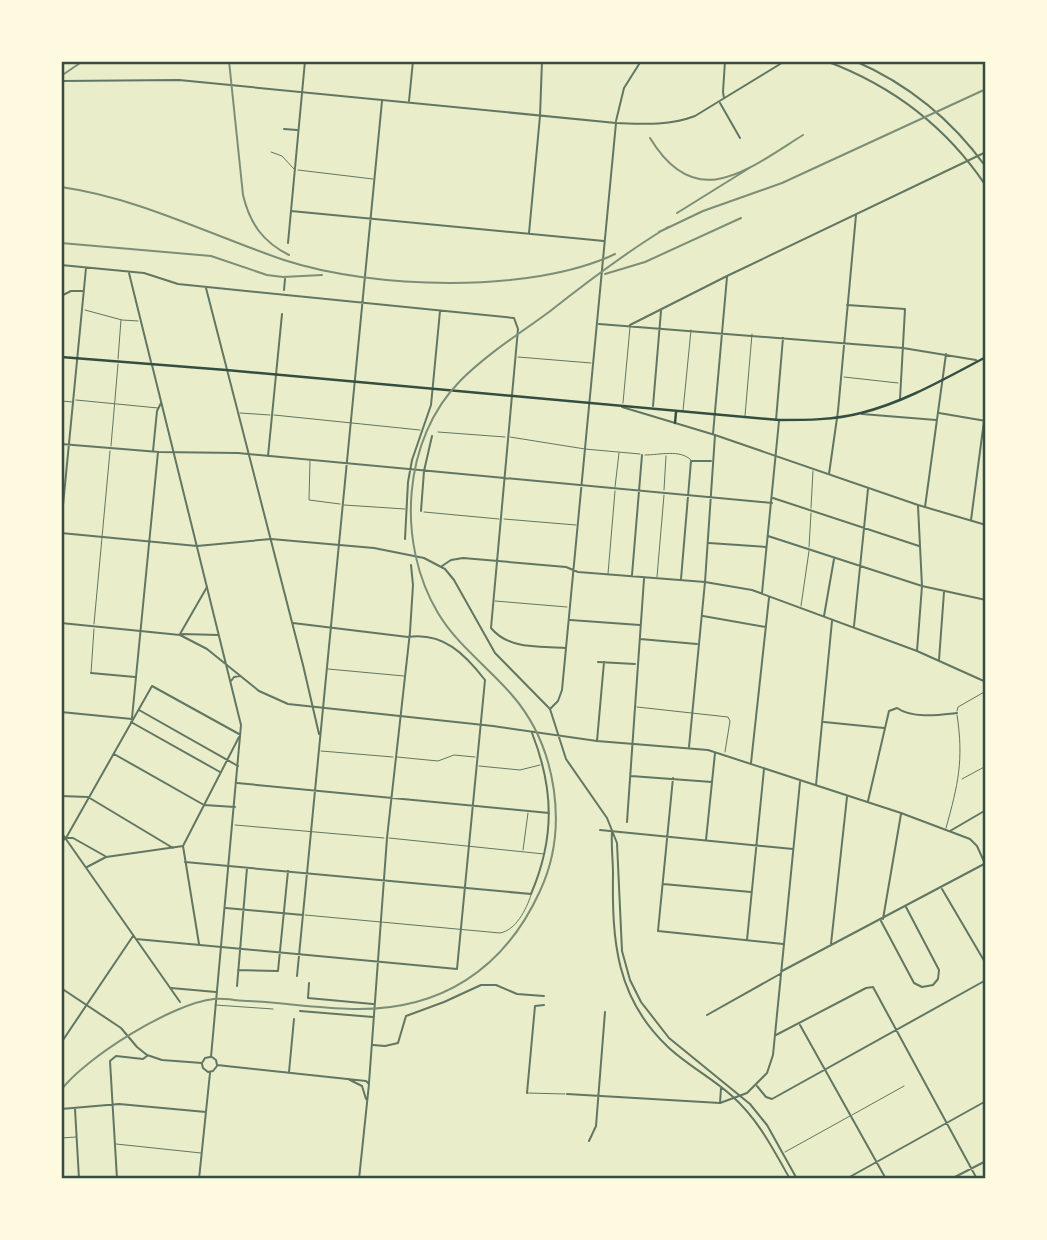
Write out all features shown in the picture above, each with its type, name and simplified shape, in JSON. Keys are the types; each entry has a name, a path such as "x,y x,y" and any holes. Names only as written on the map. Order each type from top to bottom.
{"main road":[{"path":"61,357 777,420 835,418 860,414 900,400 986,357"},
{"path":"675,423 676,412"}],"street":[{"path":"288,243 306,61"},
{"path":"408,103 413,61"},
{"path":"528,234 540,116 542,61"},
{"path":"550,709 561,696 616,123 624,88 641,61"},
{"path":"724,99 726,61"},
{"path":"61,81 179,80 616,123 679,121 695,116 785,61"},
{"path":"825,61 879,84 923,114 954,143 986,186"},
{"path":"855,61 893,80 933,109 960,134 986,167"},
{"path":"297,976 382,100"},
{"path":"719,102 740,138"},
{"path":"284,129 298,130"},
{"path":"271,152 287,160 295,170 374,179"},
{"path":"630,325 986,152"},
{"path":"291,211 605,241"},
{"path":"829,474 856,214"},
{"path":"61,265 144,273 178,284 510,316 516,320 519,329 491,628 505,641 515,644 565,648"},
{"path":"61,526 86,267"},
{"path":"129,271 241,725 211,1057"},
{"path":"689,748 705,582 714,415 727,276"},
{"path":"284,290 285,279"},
{"path":"205,287 320,740"},
{"path":"61,296 71,291 84,291"},
{"path":"847,305 905,309 900,400"},
{"path":"82,309 121,320 142,321"},
{"path":"405,539 405,509 410,469 431,405 440,310"},
{"path":"661,310 652,410 661,419"},
{"path":"267,457 282,314"},
{"path":"121,320 91,673 137,677"},
{"path":"598,324 843,342 946,353 978,361"},
{"path":"630,325 622,407 714,434 918,505 986,525"},
{"path":"683,412 691,330"},
{"path":"745,417 752,334"},
{"path":"762,593 772,503 783,337"},
{"path":"925,507 946,353"},
{"path":"516,356 594,364"},
{"path":"840,377 901,383"},
{"path":"61,401 158,408"},
{"path":"153,451 158,408 162,402"},
{"path":"238,414 243,412 423,430"},
{"path":"938,413 985,421 971,520"},
{"path":"860,414 937,421"},
{"path":"438,432 509,437 585,449 688,456 691,461 681,580"},
{"path":"432,436 424,471 421,511 578,525"},
{"path":"61,444 159,452 239,453 248,456 772,503"},
{"path":"608,575 619,451"},
{"path":"131,721 159,452"},
{"path":"632,576 642,454"},
{"path":"657,578 666,454"},
{"path":"310,461 307,496 310,500 405,509"},
{"path":"691,461 712,461"},
{"path":"801,608 809,550 814,469"},
{"path":"854,628 868,488"},
{"path":"772,498 919,546"},
{"path":"917,651 922,586 918,505"},
{"path":"61,533 197,547 271,539 374,548 424,558 442,566 454,580 495,653 550,709 566,760 597,801 612,830 617,843 620,940 634,989 646,1011 669,1038 742,1096 767,1125 797,1179"},
{"path":"768,536 922,586 986,600"},
{"path":"708,542 767,547"},
{"path":"442,566 459,558 497,560 565,567 574,571 608,575 705,582 762,593 917,651 986,682"},
{"path":"824,617 834,558"},
{"path":"359,1179 369,1084 387,838 413,593 411,565"},
{"path":"627,822 644,577"},
{"path":"180,635 207,586"},
{"path":"939,661 944,591"},
{"path":"751,764 769,597"},
{"path":"493,601 570,607"},
{"path":"702,616 766,627"},
{"path":"569,620 640,625"},
{"path":"816,785 832,620"},
{"path":"61,623 180,635 219,635"},
{"path":"136,939 455,970 457,967 485,680 450,644 429,636 408,637 292,623"},
{"path":"180,635 207,649 259,691 278,701 314,708 715,752 901,813 974,843 985,864 781,972 707,1015"},
{"path":"639,639 699,644"},
{"path":"598,662 637,664"},
{"path":"597,741 604,662"},
{"path":"326,668 405,676"},
{"path":"230,682 234,677 240,676"},
{"path":"61,842 66,838 152,687 241,734"},
{"path":"948,831 960,780 958,707 986,691"},
{"path":"634,706 729,717 724,754"},
{"path":"868,802 889,711 897,708 904,712 927,715 957,713"},
{"path":"138,710 238,766"},
{"path":"61,712 131,721 221,772"},
{"path":"822,722 885,728"},
{"path":"225,908 500,933 509,931 524,911 540,874 549,813 549,793 543,764 531,731"},
{"path":"199,945 183,846 241,734"},
{"path":"318,751 438,761 454,755 477,757"},
{"path":"706,840 715,752"},
{"path":"113,753 204,805 235,807"},
{"path":"477,765 520,770 543,764"},
{"path":"960,780 986,766"},
{"path":"747,940 764,768"},
{"path":"630,776 712,782"},
{"path":"673,778 658,931 784,944"},
{"path":"544,1005 535,1006 527,1093 720,1103 742,1096 756,1084 769,1069 775,1036 800,780"},
{"path":"237,783 549,813"},
{"path":"61,796 89,797 173,848"},
{"path":"832,946 830,940 847,796"},
{"path":"948,831 986,810"},
{"path":"523,853 528,811"},
{"path":"901,813 882,919 914,983 922,987 933,985 938,979 939,970 906,906"},
{"path":"233,825 544,854"},
{"path":"600,830 793,849"},
{"path":"612,830 613,930 618,962 626,987 641,1015 661,1040 735,1099 762,1130 790,1179"},
{"path":"61,832 180,1002"},
{"path":"66,838 73,838 106,857"},
{"path":"86,867 106,857 183,846"},
{"path":"185,862 531,894"},
{"path":"237,986 247,867"},
{"path":"238,970 278,972 288,871"},
{"path":"662,884 752,892"},
{"path":"941,887 986,964"},
{"path":"61,1043 133,935"},
{"path":"756,1084 766,1097 772,1098 986,980"},
{"path":"309,983 308,998 375,1004"},
{"path":"372,1045 398,1044 406,1016 475,987 496,985 517,994 544,996"},
{"path":"775,1036 871,986 875,988 977,1179"},
{"path":"61,988 124,1030 148,1055 162,1060 202,1063"},
{"path":"170,988 216,993"},
{"path":"215,1004 273,1009"},
{"path":"300,1011 374,1017"},
{"path":"589,1141 596,1126 605,1012"},
{"path":"289,1072 294,1019"},
{"path":"799,1024 886,1179"},
{"path":"117,1179 110,1065 113,1057 143,1059 148,1055"},
{"path":"199,1179 210,1072 217,1065 216,1060 211,1057 205,1058 202,1063"},
{"path":"202,1063 205,1070 210,1072"},
{"path":"217,1065 364,1080 369,1084"},
{"path":"344,1078 362,1086 367,1102"},
{"path":"783,1153 904,1086"},
{"path":"720,1103 721,1087"},
{"path":"846,1179 986,1101"},
{"path":"61,1110 114,1105 206,1112"},
{"path":"75,1108 79,1179"},
{"path":"61,1139 77,1137"},
{"path":"116,1144 202,1153"},
{"path":"951,1179 986,1161"}],"railway":[{"path":"61,76 83,61"},
{"path":"229,61 246,205 265,238 289,255"},
{"path":"659,232 703,211 782,183 986,89"},
{"path":"650,138 667,161 685,175 704,180 723,178 742,171 803,135"},
{"path":"677,213 751,167"},
{"path":"61,187 90,192 146,208 284,260 361,277 451,283 497,281 540,276 580,267 615,254"},
{"path":"605,274 645,262 741,218"},
{"path":"61,1090 90,1062 110,1048 154,1021 197,1003 223,999 353,1009 385,1008 414,1003 466,980 488,964 508,943 525,919 549,867 556,815 554,789 539,739 527,716 512,695 446,625 425,585 411,524 417,461 427,431 441,404 461,380 492,353 607,268 668,227"},
{"path":"61,243 211,256 267,275 283,277 322,275"}]}
